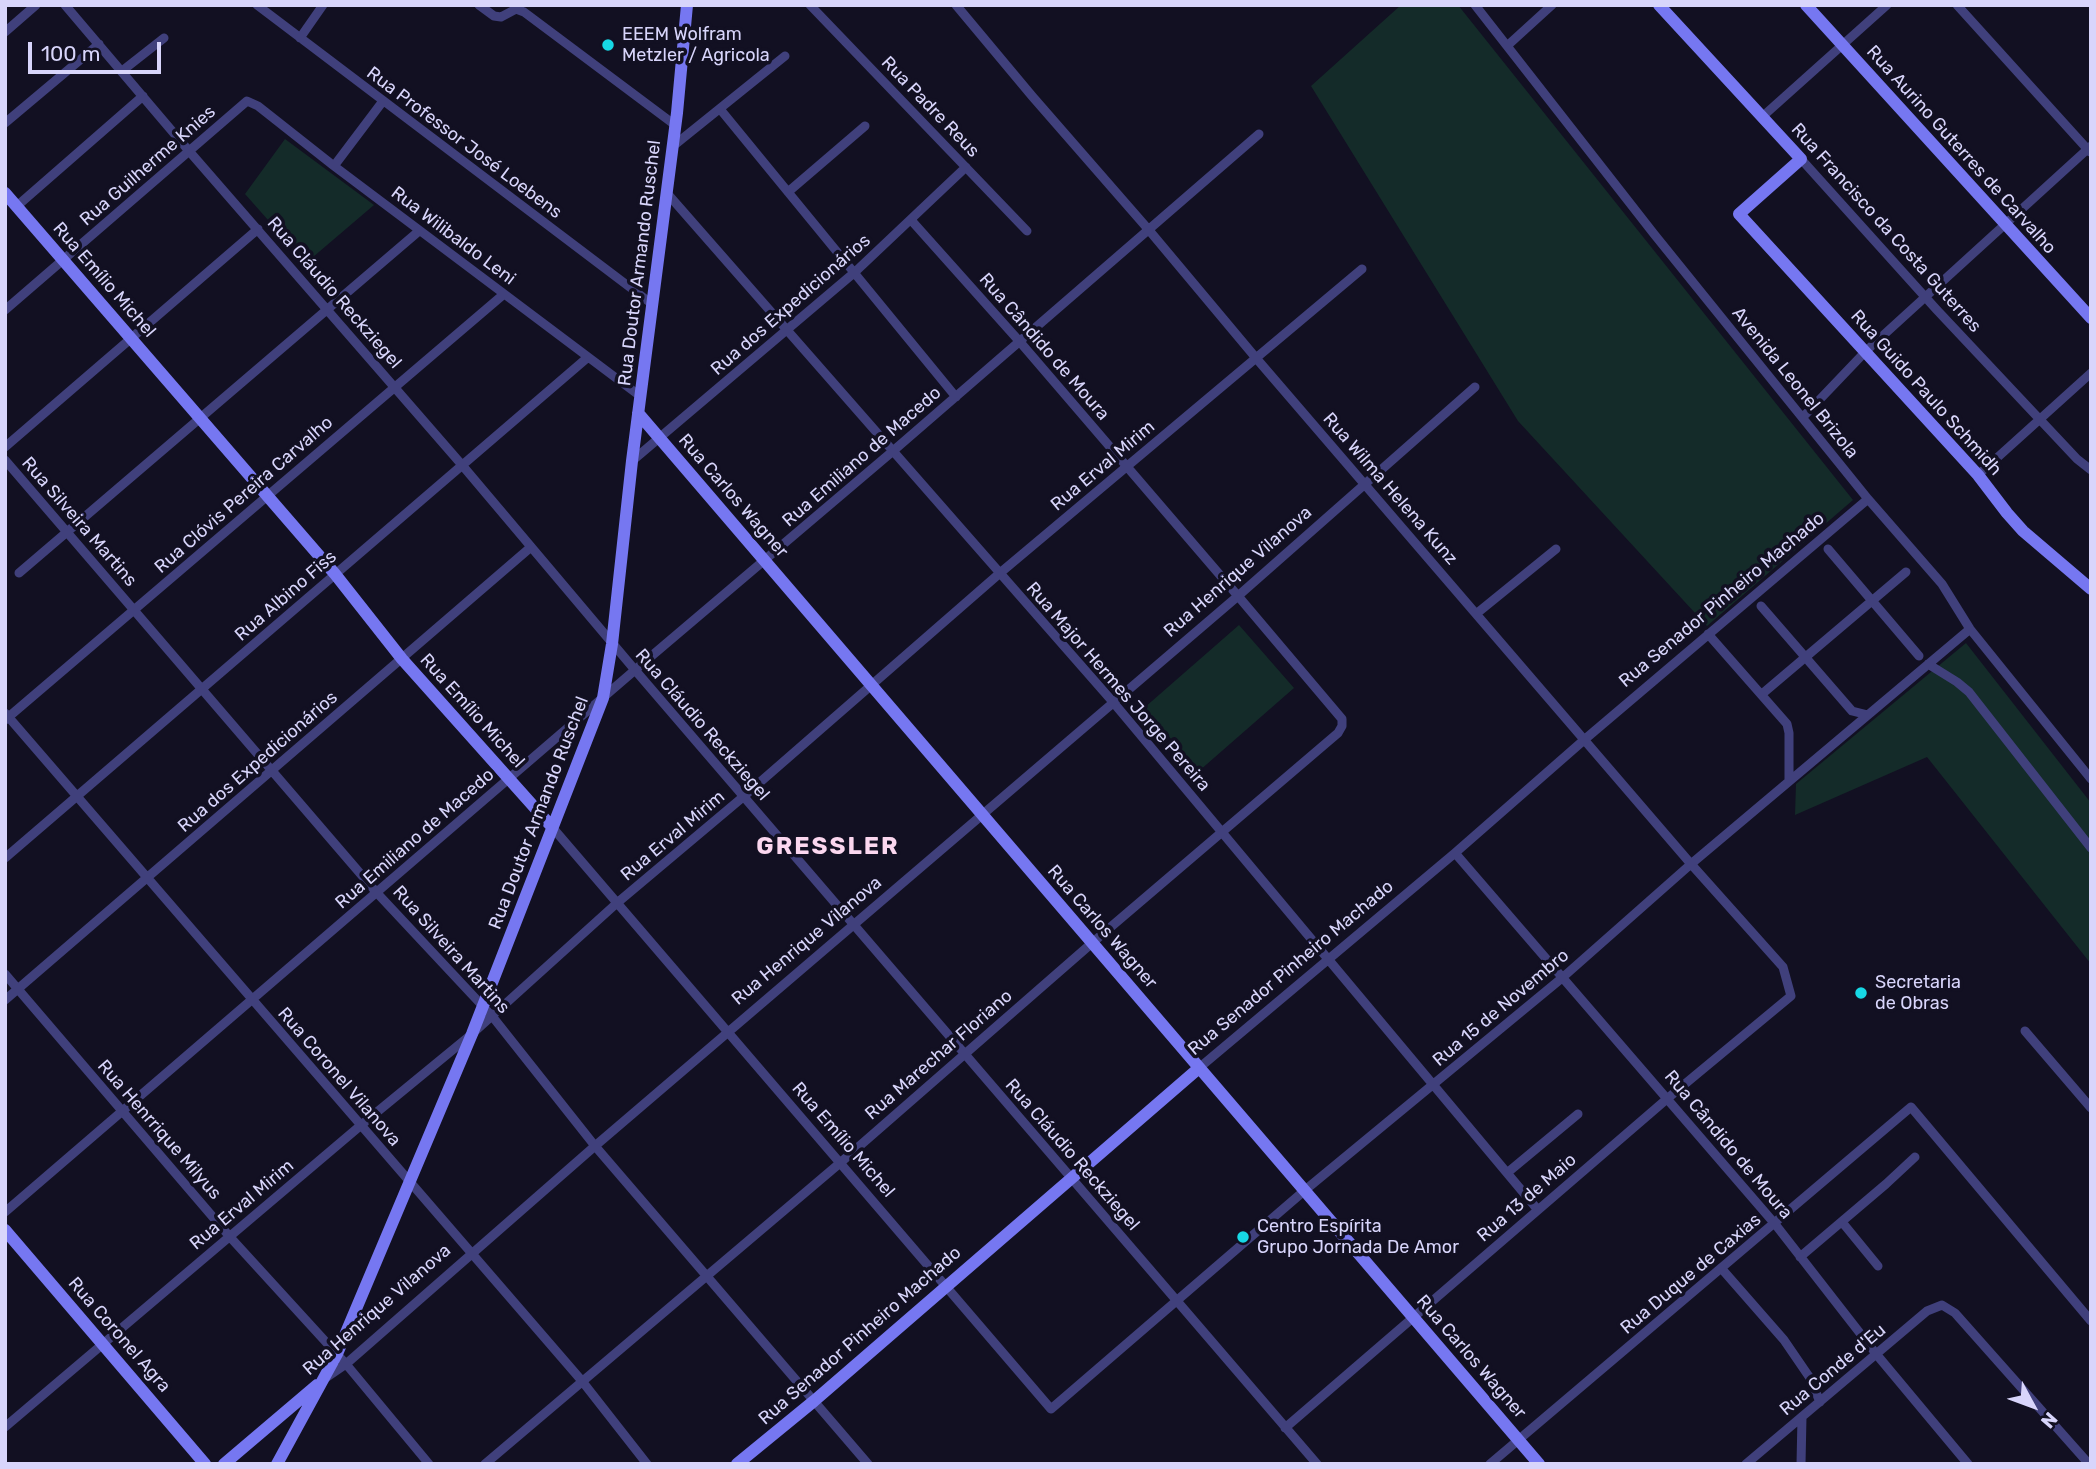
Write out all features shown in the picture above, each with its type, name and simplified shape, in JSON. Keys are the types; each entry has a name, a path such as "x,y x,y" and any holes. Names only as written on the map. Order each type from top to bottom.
{"street":[{"path":"5,32 36,5"},
{"name":"Rua Cláudio Reckziegel","path":"65,5 1317,1464"},
{"name":"Rua Professor José Loebens","path":"257,5 652,304"},
{"path":"300,38 323,5"},
{"path":"479,5 494,16 501,17 516,9 524,12 675,125"},
{"name":"Rua Doutor Armando Ruschel","path":"277,1464 325,1378 342,1359 409,1182 472,1034 481,1005 603,698 612,644 632,461 675,125 687,5"},
{"name":"Rua Padre Reus","path":"810,5 1027,231"},
{"name":"Rua Wilma Helena Kunz","path":"956,5 1584,740 1783,967 1791,996"},
{"name":"Avenida Leonel Brizola","path":"1475,5 1654,234 1868,499 1942,584 1970,629 2091,779"},
{"path":"1507,46 1552,5"},
{"name":"Rua Francisco da Costa Guterres","path":"1659,5 1925,297 2091,470"},
{"name":"Rua Aurino Guterres de Carvalho","path":"1806,5 2091,318"},
{"path":"1762,117 1887,5"},
{"path":"1802,417 1866,351 2090,150 1957,5"},
{"path":"122,71 164,38"},
{"path":"5,123 99,44"},
{"path":"672,147 785,56"},
{"path":"17,206 144,96"},
{"name":"Rua Guilherme Knies","path":"5,310 247,101"},
{"name":"Rua Wilibaldo Leni","path":"247,101 258,106 503,295 640,396"},
{"path":"334,166 383,102"},
{"path":"720,108 956,397"},
{"path":"788,192 865,126"},
{"name":"Rua Emiliano de Macedo","path":"5,1212 1259,134"},
{"name":"Rua Guido Paulo Schmidh","path":"1801,159 1739,214 1978,475 2023,531 2091,589"},
{"name":"Rua dos Expedicionários","path":"632,461 855,272 966,167"},
{"name":"Rua Major Hermes Jorge Pereira","path":"666,192 1113,702 1538,1210"},
{"name":"Rua Emílio Michel","path":"5,193 335,575 402,659 552,827 1051,1409"},
{"name":"Rua Cândido de Moura","path":"911,220 1020,342 1342,719"},
{"path":"5,447 258,229"},
{"path":"19,573 419,231"},
{"name":"Rua Erval Mirim","path":"5,1427 472,1034 617,903 1000,573 1362,269"},
{"name":"Rua Clóvis Pereira Carvalho","path":"6,717 503,295"},
{"name":"Rua Albino Fiss","path":"5,858 587,358"},
{"path":"1978,475 2091,373"},
{"name":"Rua Henrique Vilanova","path":"342,1359 470,1253 1238,596 1475,387"},
{"name":"Rua Carlos Wagner","path":"638,413 1539,1464"},
{"name":"Rua Silveira Martins","path":"5,460 377,893 492,1016 595,1146 868,1464"},
{"name":"Rua Senador Pinheiro Machado","path":"737,1464 1868,499"},
{"name":"Rua dos Expedicionários","path":"5,1000 531,547"},
{"path":"1476,614 1556,549"},
{"path":"1828,549 1919,656"},
{"path":"1762,694 1906,572"},
{"path":"1761,606 1853,711 1868,715"},
{"name":"Rua 15 de Novembro","path":"1051,1409 1304,1191 1562,978 1691,864 1970,629"},
{"path":"1708,634 1787,724 1789,782"},
{"path":"1928,664 1969,692 2091,848"},
{"name":"Rua Coronel Vilanova","path":"6,717 78,796 582,1381 647,1464"},
{"name":"Rua Marechar Floriano","path":"485,1464 707,1277 1338,733 1342,719"},
{"name":"Rua Cândido de Moura","path":"1455,853 1775,1224 1877,1355 1969,1464"},
{"name":"Rua Henrrique Milyus","path":"5,974 230,1237 342,1359 429,1464"},
{"name":"Rua 13 de Maio","path":"1285,1428 1668,1098 1791,996"},
{"path":"2025,1031 2091,1108"},
{"name":"Rua Duque de Caxias","path":"1490,1464 1911,1107 2091,1321"},
{"path":"1507,1173 1578,1114"},
{"path":"1800,1257 1915,1157"},
{"path":"1842,1222 1878,1266"},
{"name":"Rua Coronel Agra","path":"5,1230 205,1464"},
{"path":"1721,1268 1784,1340 1810,1378 1820,1402"},
{"name":"Rua Conde d'Eu","path":"1746,1464 1927,1311 1942,1306 1955,1313 2089,1464"},
{"name":"Rua Henrique Vilanova","path":"224,1464 325,1378"},
{"path":"1801,1464 1802,1417"}],"green space":[{"path":"1401,5 1458,5 1853,500 1707,626 1518,421 1311,86"},
{"path":"285,139 374,205 306,263 245,194"},
{"path":"1239,625 1294,688 1199,771 1144,708"},
{"path":"1966,643 2091,803 2091,964 1927,757 1795,815 1796,784"}],"place":[{"name":"EEEM Wolfram Metzler / Agricola","path":"608,45"},
{"name":"Secretaria de Obras","path":"1861,993"},
{"name":"Centro Espírita Grupo Jornada De Amor","path":"1243,1237"}],"district":[{"name":"GRESSLER","path":"828,847"}]}
